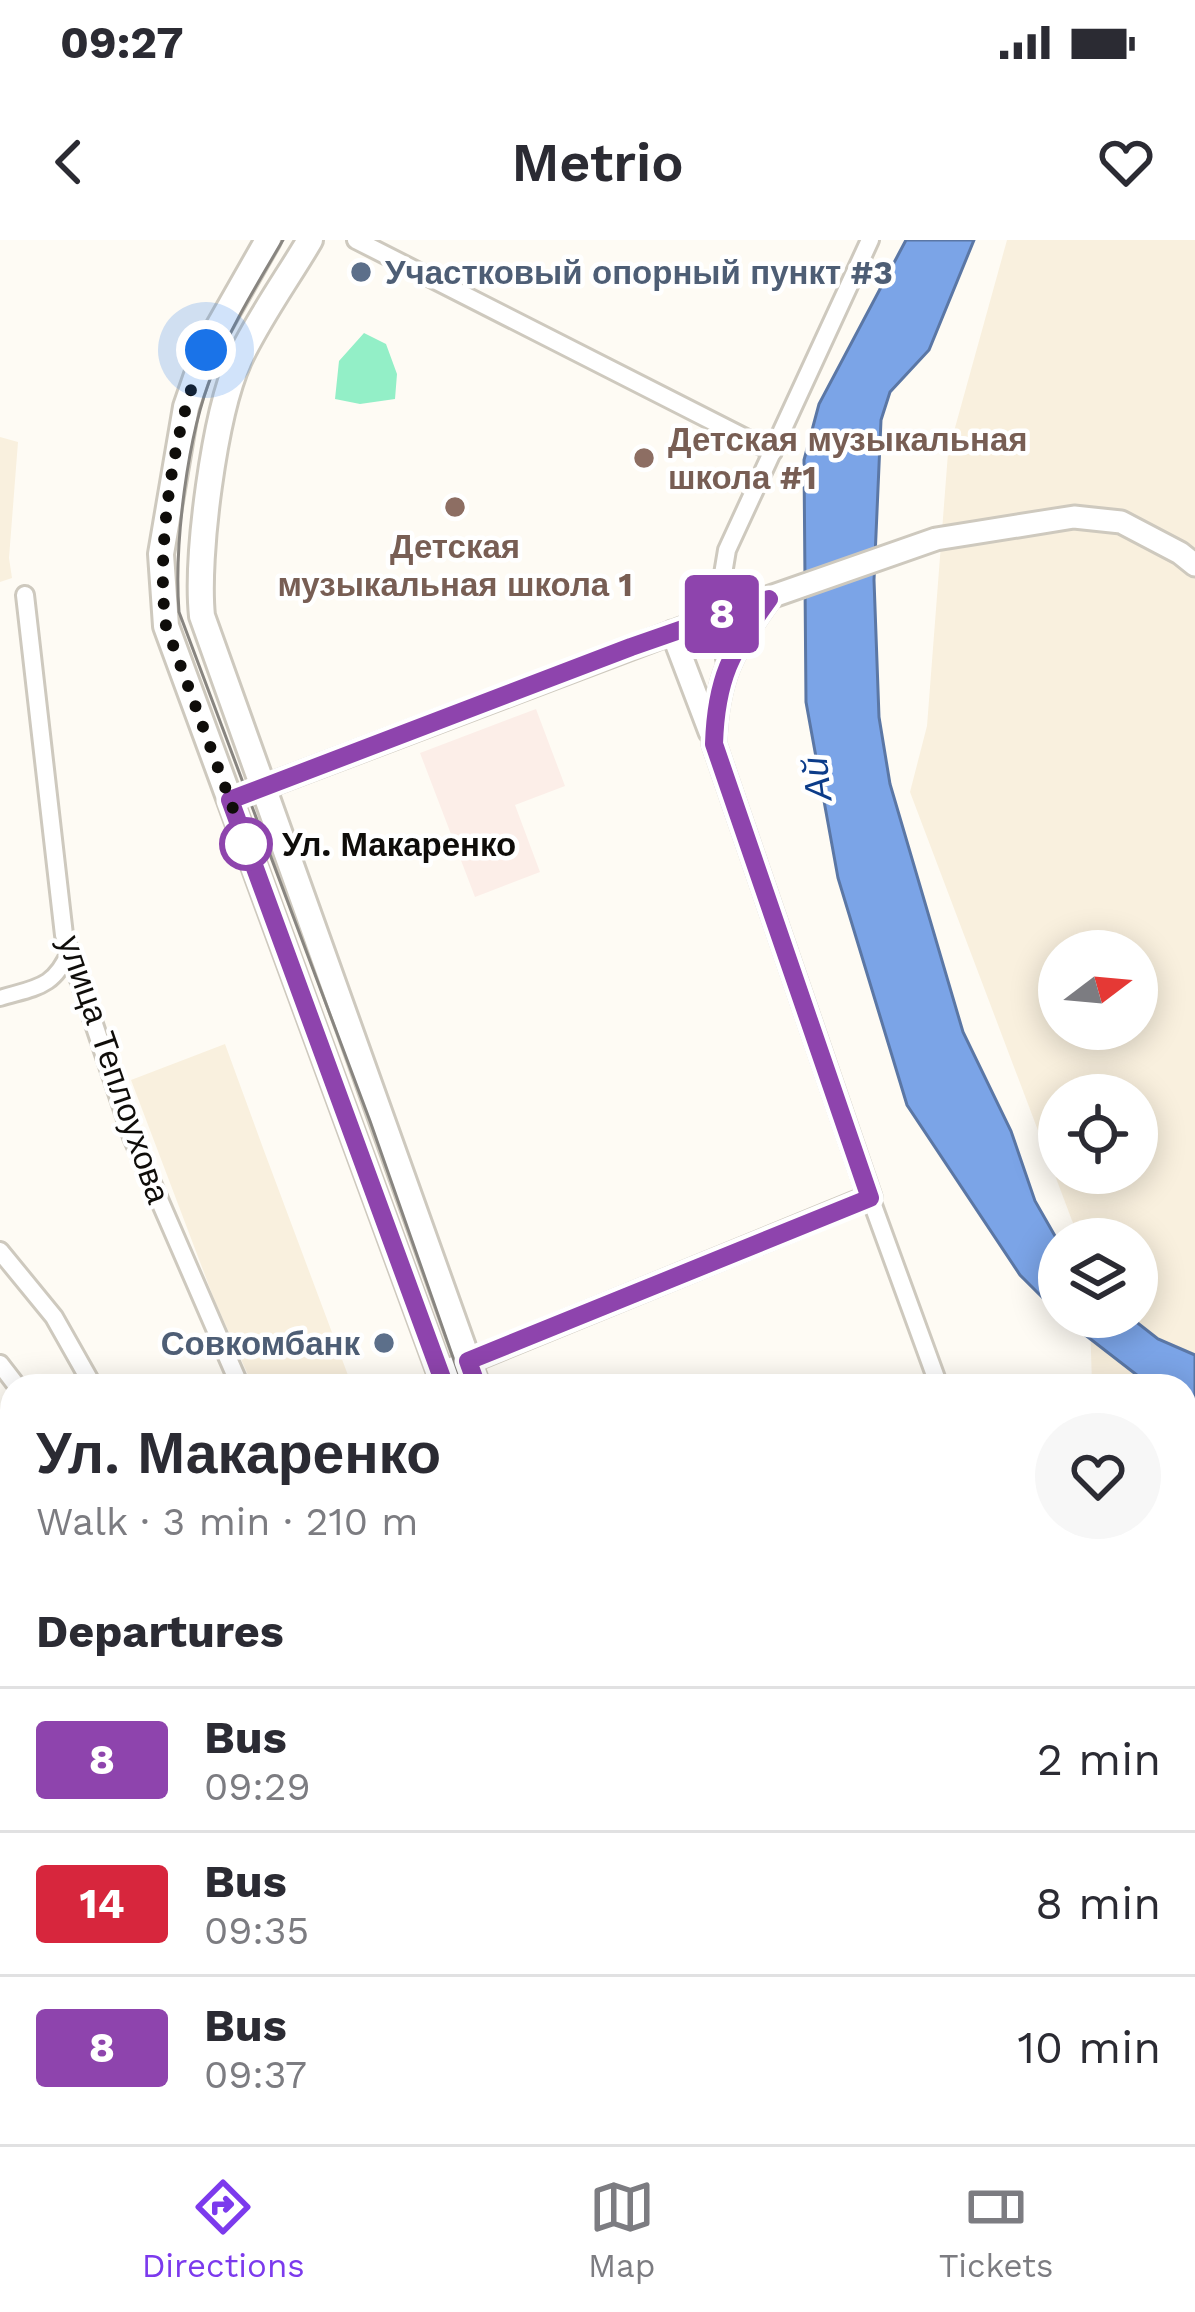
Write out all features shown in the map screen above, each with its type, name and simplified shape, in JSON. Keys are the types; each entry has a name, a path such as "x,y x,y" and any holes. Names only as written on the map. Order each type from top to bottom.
{"main road":[{"path":"268,240 194,375 160,554 166,626 441,1374"},
{"path":"310,240 239,361 224,407 198,574 202,616 473,1374"}],"street":[{"path":"356,240 773,452"},
{"path":"726,663 716,616 727,550 870,240"},
{"path":"230,800 672,632 936,539 1075,518 1121,522 1195,566"},
{"name":"улица Теплоухова","path":"25,595 64,935 132,1138 235,1374"},
{"path":"714,744 715,700 726,663 777,596"},
{"path":"672,632 935,1374"},
{"path":"0,998 48,984 62,970 71,947"},
{"path":"451,1374 468,1361 870,1198"},
{"path":"0,1251 54,1316 86,1374"}],"shaded area":[{"path":"1007,240 1195,240 1195,1374 1092,1374 1091,1338 1158,1338 1158,1218 1071,1218 1062,1194 1158,1194 1158,1074 1038,1074 1038,1131 910,792 927,726 948,453"},
{"path":"0,437 18,442 9,558 12,578 0,582"},
{"path":"536,709 565,786 515,805 540,872 475,897 420,753"},
{"path":"225,1044 348,1374 248,1374 131,1080"}],"green space":[{"path":"364,333 386,344 397,374 395,399 360,404 335,399 339,361"}],"water":[{"path":"906,240 974,240 929,350 890,392 881,420 874,580 879,717 890,784 963,1032 1011,1131 1045,1218 1038,1218 1038,1293 1020,1275 907,1105 838,878 806,702 804,460 819,404"},
{"path":"1089,1338 1157,1338 1195,1355 1195,1374 1136,1374"}],"tram line":[{"path":"283,240 228,338 204,397 184,490 179,612 370,1121 459,1374"}],"bus line":[{"name":"8","path":"441,1374 230,800 769,599 726,663 715,700 714,744 870,1198 468,1361 473,1374"}],"place":[{"name":"Участковый опорный пункт #3","path":"361,272"},
{"name":"Детская музыкальная школа #1","path":"644,458"},
{"name":"Детская музыкальная школа 1","path":"455,507"},
{"name":"Ул. Макаренко","path":"246,844"},
{"name":"Совкомбанк","path":"384,1343"}],"route":[{"path":"206,350 186,407 160,554 160,590 166,626 246,844"}],"water label":[{"name":"Ай","path":"816,779"}]}
